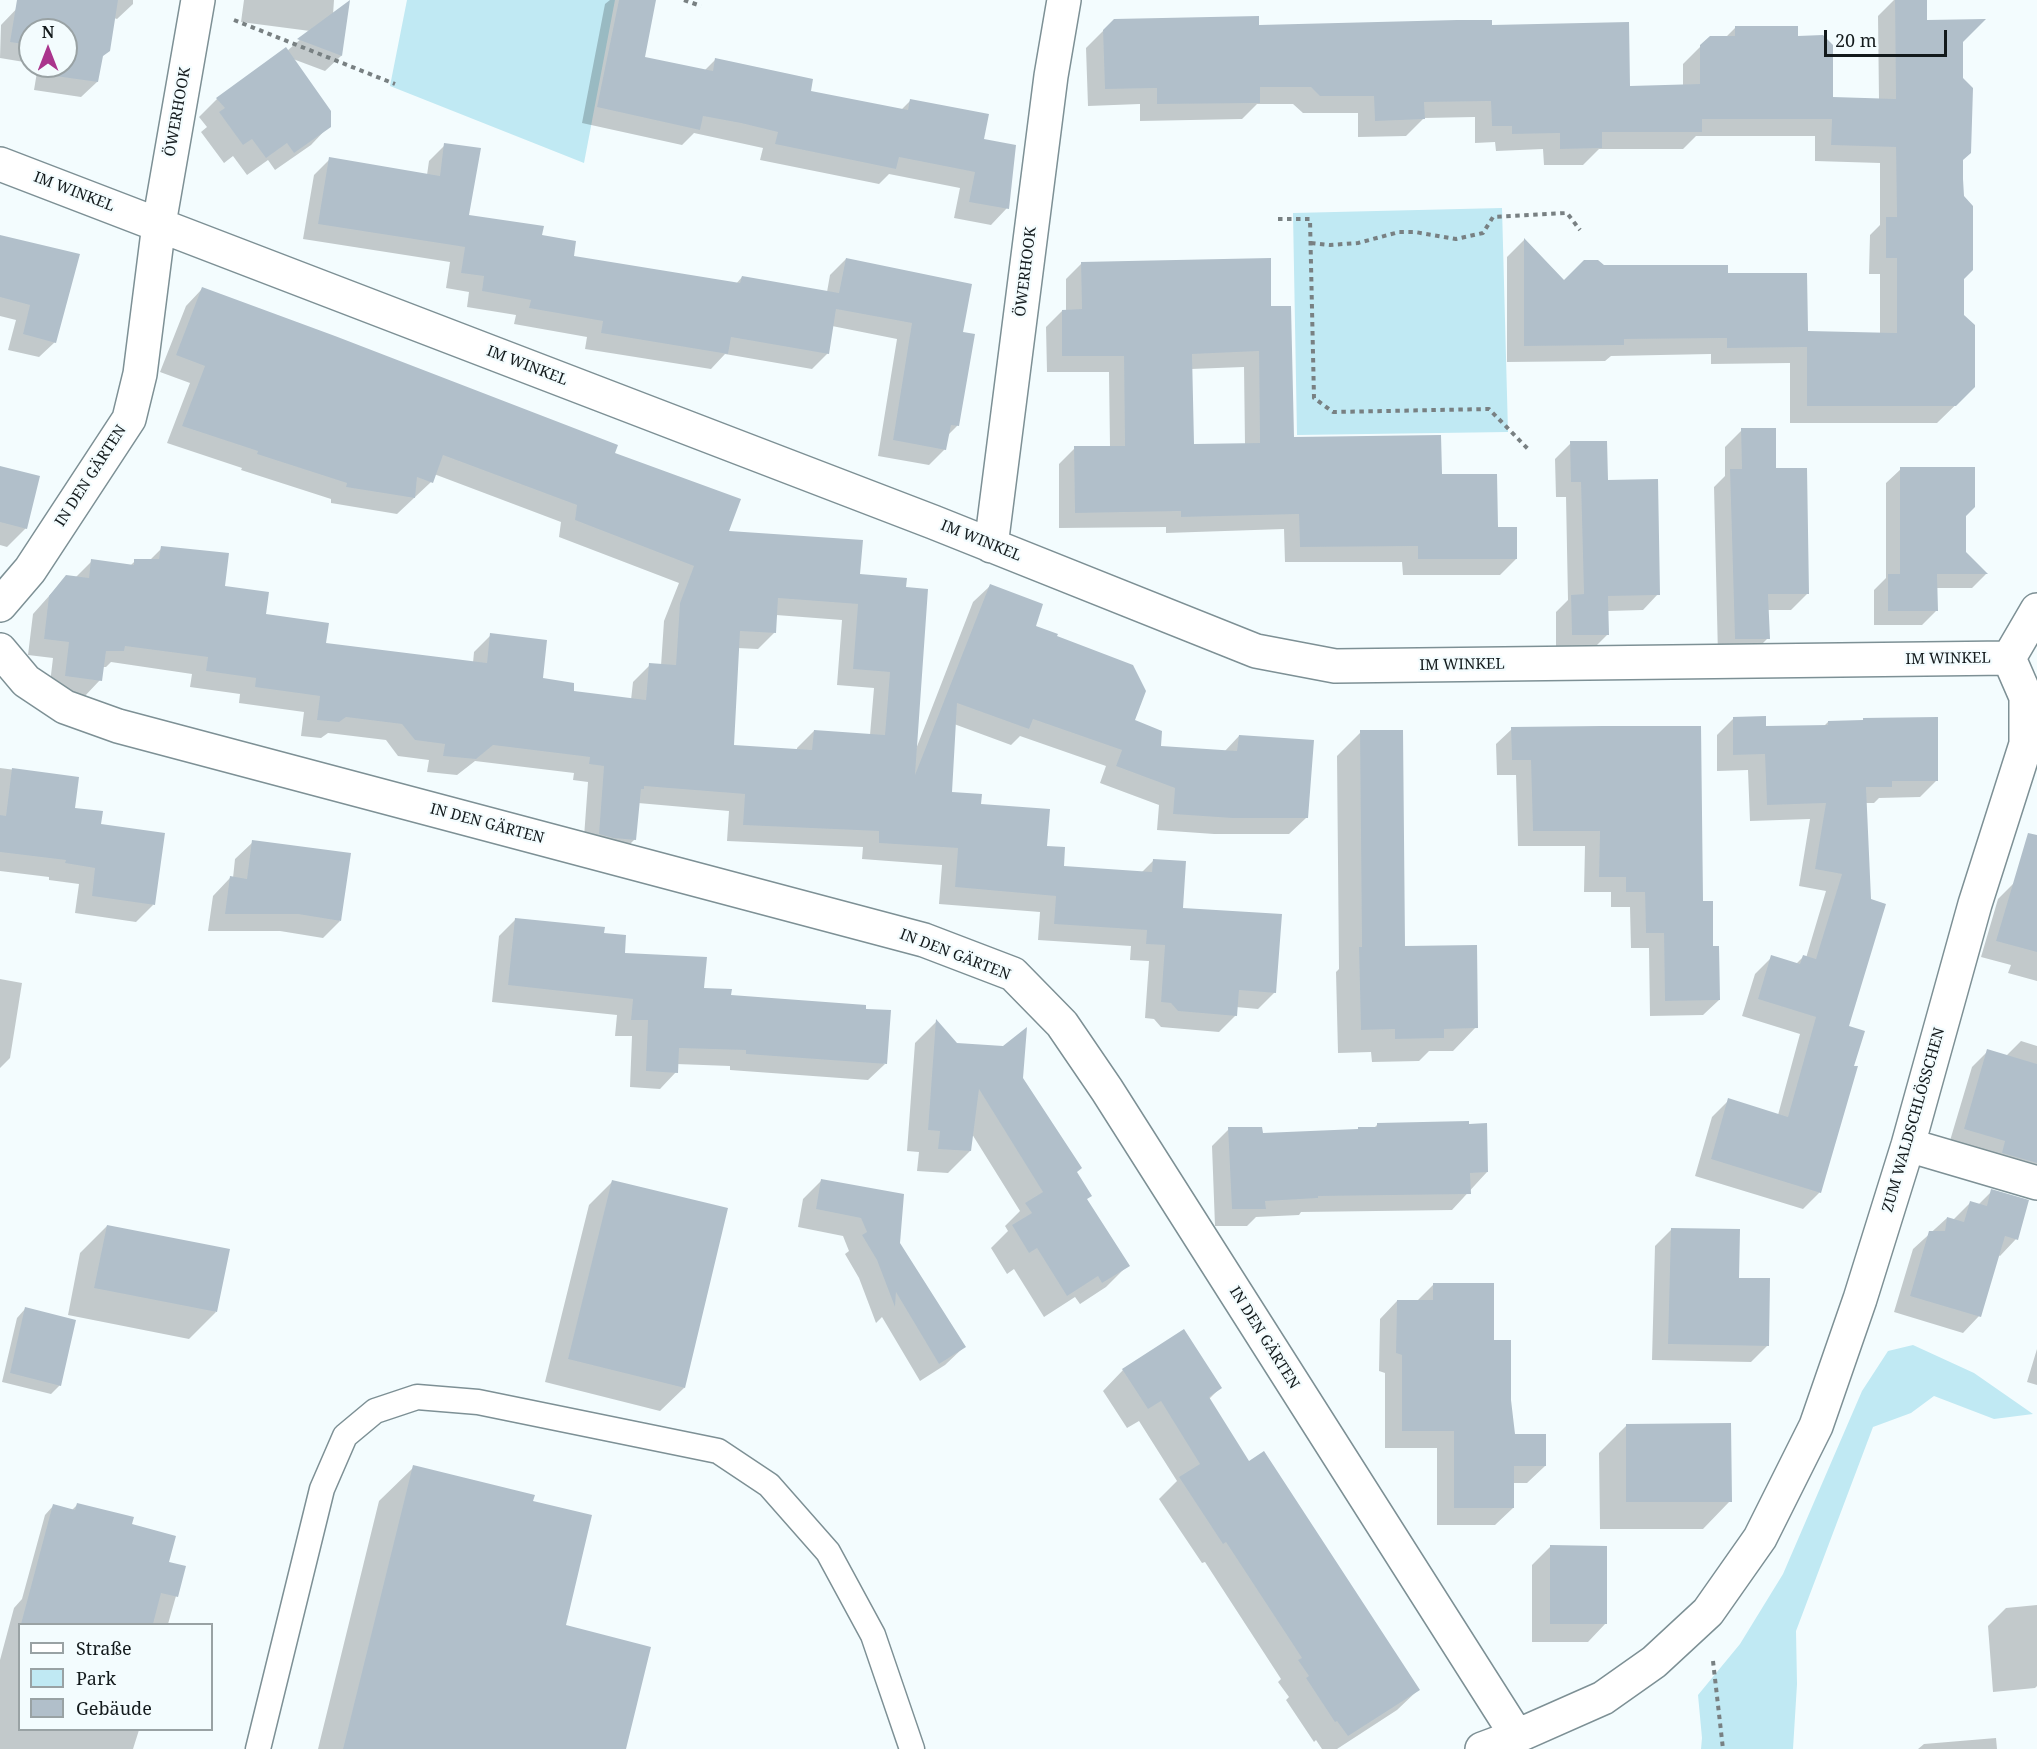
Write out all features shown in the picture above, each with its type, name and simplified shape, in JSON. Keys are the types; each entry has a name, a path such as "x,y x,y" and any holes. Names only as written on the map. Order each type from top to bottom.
{"street":[{"name":"ÖWERHOOK","path":"991,546 1051,76 1064,0"},
{"name":"ÖWERHOOK","path":"159,224 197,3"},
{"name":"IM WINKEL","path":"0,164 991,546 1256,651 1335,666 2009,658"},
{"name":"IN DEN GÄRTEN","path":"0,605 30,570 129,419 140,374 159,224"},
{"path":"2009,658 2037,610"},
{"name":"IN DEN GÄRTEN","path":"0,650 26,681 65,707 118,726 924,940 1013,974 1062,1024 1107,1090 1517,1736"},
{"name":"ZUM WALDSCHLÖSSCHEN","path":"1482,1749 1603,1698 1654,1662 1708,1612 1760,1538 1816,1426 1860,1299 1908,1145 1975,904 2026,744 2026,697 2009,658"},
{"path":"1908,1145 2037,1183"}],"lane":[{"path":"258,1749 322,1489 345,1436 375,1411 417,1397 478,1402 718,1451 769,1485 828,1552 873,1635 912,1749"}],"path":[{"path":"684,0 701,6"},
{"path":"197,3 395,84"},
{"path":"1311,243 1330,245 1358,243 1399,232 1415,232 1456,239 1483,233 1493,217 1567,213 1580,230"},
{"path":"1278,219 1310,219 1314,398 1333,412 1489,409 1529,450"},
{"path":"1708,1612 1723,1749"}],"green space":[{"path":"407,0 615,0 584,163 390,86"},
{"path":"1502,208 1508,432 1297,435 1293,213"},
{"path":"1913,1345 1974,1373 2033,1414 1994,1419 1934,1396 1911,1413 1873,1427 1796,1631 1797,1684 1793,1749 1701,1749 1698,1695 1740,1644 1783,1574 1862,1391 1888,1351"}],"building":[{"path":"17,0 118,0 110,51 103,56 98,82 69,78 78,78 78,18 18,18 18,43 10,42"},
{"path":"350,0 342,56 297,39"},
{"path":"619,0 656,0 645,57 713,71 715,58 813,79 811,91 908,110 910,99 989,114 984,139 1016,145 1009,209 969,202 975,172 899,157 896,169 775,144 778,132 741,123 703,116 700,130 597,107"},
{"path":"1895,0 1927,0 1927,20 1986,19 1963,42 1963,78 1973,88 1971,153 1963,160 1963,179 1964,196 1973,206 1973,270 1964,279 1964,315 1975,325 1975,387 1956,406 1807,406 1807,347 1727,348 1727,338 1624,339 1624,345 1524,346 1524,238 1564,280 1584,260 1598,260 1604,265 1728,265 1728,273 1807,273 1808,331 1897,333 1897,258 1886,258 1886,217 1897,217 1896,147 1831,145 1832,119 1702,119 1702,132 1602,132 1602,148 1560,149 1560,133 1512,134 1512,126 1492,126 1491,101 1424,102 1425,119 1375,121 1374,96 1320,96 1311,87 1260,87 1260,103 1157,104 1157,88 1105,89 1103,30 1114,19 1259,16 1259,25 1457,20 1492,20 1492,25 1629,22 1630,86 1700,84 1700,45 1710,36 1735,36 1735,26 1798,26 1798,36 1823,35 1833,45 1833,97 1896,99"},
{"path":"286,47 331,111 331,127 294,153 287,143 266,158 252,139 243,145 219,112 225,108 216,98"},
{"path":"444,143 481,148 469,215 544,226 542,235 576,241 574,256 740,283 742,276 839,293 846,258 972,284 963,332 975,334 959,426 951,425 946,450 893,440 912,323 836,309 829,354 731,337 728,354 601,333 603,321 529,308 531,300 482,291 484,276 461,273 465,247 318,224 329,157 440,176"},
{"path":"0,235 80,254 56,343 23,334 30,305 0,297"},
{"path":"1271,258 1271,306 1291,306 1294,437 1441,435 1442,474 1497,474 1498,527 1517,527 1517,559 1418,559 1418,546 1300,547 1299,514 1181,517 1181,511 1075,513 1074,446 1125,446 1124,356 1062,356 1062,310 1082,309 1081,262","holes":["1259,351 1260,443 1194,444 1192,354"]},
{"path":"202,287 618,445 615,453 741,499 729,531 863,540 860,574 907,578 906,587 928,589 915,775 990,584 1043,604 1036,626 1133,665 1146,691 1135,720 1162,731 1161,746 1237,751 1239,735 1314,740 1308,818 1232,818 1173,814 1175,788 1116,766 1122,750 1033,719 1029,729 957,703 952,792 982,794 981,804 1050,809 1047,846 1065,847 1064,866 1152,872 1153,859 1186,861 1183,908 1282,914 1276,993 1239,990 1237,1016 1178,1011 1171,1003 1161,1002 1165,945 1146,944 1147,930 1054,924 1056,896 955,887 958,848 879,843 879,831 743,825 745,794 644,786 644,789 641,789 636,840 613,838 599,834 604,766 589,764 590,757 493,745 476,759 443,756 445,744 415,740 402,724 346,717 339,722 317,720 320,696 255,687 256,678 206,671 208,657 125,646 124,651 106,651 102,681 65,676 69,642 44,639 49,596 66,575 89,578 91,559 134,565 134,559 159,559 161,546 229,553 225,586 269,592 266,614 329,623 326,643 487,663 490,633 547,640 543,678 574,683 574,691 646,700 649,663 676,665 680,603 694,566 575,520 577,505 443,455 433,483 417,477 415,498 346,487 347,483 257,454 258,451 182,426 205,366 176,355","holes":["778,598 858,604 853,669 890,672 885,735 814,730 812,750 734,745 740,631 776,633"]},
{"path":"1741,428 1776,428 1776,468 1807,468 1809,594 1768,594 1770,639 1735,639 1730,469 1742,469"},
{"path":"1570,441 1607,441 1608,480 1658,479 1660,595 1608,596 1609,635 1572,635 1571,595 1584,594 1581,482 1571,482"},
{"path":"0,466 40,476 27,529 0,522"},
{"path":"1900,467 1975,467 1975,507 1966,516 1966,552 1988,574 1937,574 1938,611 1888,611 1888,574 1900,574"},
{"path":"1766,716 1766,726 1828,725 1828,721 1863,720 1863,718 1938,717 1938,781 1892,781 1892,787 1866,787 1871,899 1886,904 1849,1026 1865,1031 1854,1066 1858,1066 1821,1193 1711,1159 1728,1098 1788,1117 1816,1017 1758,999 1771,955 1800,964 1803,955 1816,959 1842,874 1815,869 1826,803 1767,805 1765,754 1733,755 1733,717"},
{"path":"1701,726 1703,901 1713,901 1713,946 1719,946 1720,1000 1665,1001 1664,933 1646,933 1645,892 1626,892 1626,877 1599,877 1600,831 1533,831 1531,760 1512,760 1511,727"},
{"path":"1360,730 1403,730 1405,946 1477,945 1478,1028 1444,1029 1444,1038 1395,1039 1395,1029 1361,1030"},
{"path":"12,768 79,777 75,808 103,811 101,824 165,833 155,905 92,896 95,868 65,863 66,860 0,852 0,815 6,816"},
{"path":"2028,833 2037,835 2037,952 1996,941"},
{"path":"252,840 351,853 341,921 298,914 225,914 230,876 247,879"},
{"path":"515,918 605,927 604,933 626,935 625,953 707,957 704,988 732,989 731,995 866,1005 866,1009 891,1010 887,1064 746,1054 746,1050 679,1048 678,1073 646,1071 648,1020 631,1020 633,999 508,985"},
{"path":"936,1019 957,1043 1003,1046 1027,1027 1023,1078 1082,1168 1077,1172 1092,1196 1087,1199 1130,1266 1102,1283 1098,1276 1067,1296 1037,1248 1029,1253 1012,1225 1032,1213 1025,1203 1043,1192 979,1089 971,1151 938,1149 940,1131 928,1130"},
{"path":"1987,1049 2037,1064 2037,1163 2002,1153 2005,1141 1964,1129"},
{"path":"1469,1121 1469,1124 1487,1123 1488,1172 1470,1173 1471,1194 1318,1196 1318,1198 1265,1201 1266,1209 1232,1209 1228,1127 1262,1127 1263,1133 1358,1129 1358,1127 1377,1127 1377,1123"},
{"path":"821,1179 904,1194 900,1243 966,1347 939,1364 896,1292 895,1307 877,1260 862,1235 867,1232 861,1218 816,1209"},
{"path":"612,1180 728,1208 685,1388 568,1359"},
{"path":"1991,1189 2029,1200 2018,1240 2005,1236 1981,1317 1910,1296 1929,1231 1945,1231 1947,1217 1964,1222 1970,1201 1987,1206"},
{"path":"107,1225 230,1249 217,1312 94,1288"},
{"path":"1671,1228 1740,1229 1739,1278 1770,1278 1769,1346 1668,1344"},
{"path":"1433,1283 1494,1283 1494,1340 1511,1340 1511,1400 1515,1434 1546,1434 1546,1466 1514,1466 1514,1508 1454,1508 1454,1431 1402,1431 1402,1355 1396,1353 1397,1300 1433,1300"},
{"path":"25,1307 76,1320 61,1386 10,1373"},
{"path":"1184,1329 1222,1388 1209,1397 1249,1461 1264,1451 1420,1690 1348,1736 1337,1721 1335,1722 1306,1678 1309,1676 1298,1660 1302,1658 1226,1542 1223,1544 1179,1477 1200,1464 1161,1401 1148,1409 1122,1369"},
{"path":"1731,1423 1732,1502 1626,1502 1626,1424"},
{"path":"413,1465 535,1495 533,1501 592,1515 566,1625 651,1647 626,1749 343,1749"},
{"path":"77,1503 134,1517 132,1524 176,1536 169,1562 186,1566 178,1597 161,1593 153,1623 21,1623 53,1504 75,1510"},
{"path":"1550,1545 1607,1546 1607,1624 1550,1624"}]}
